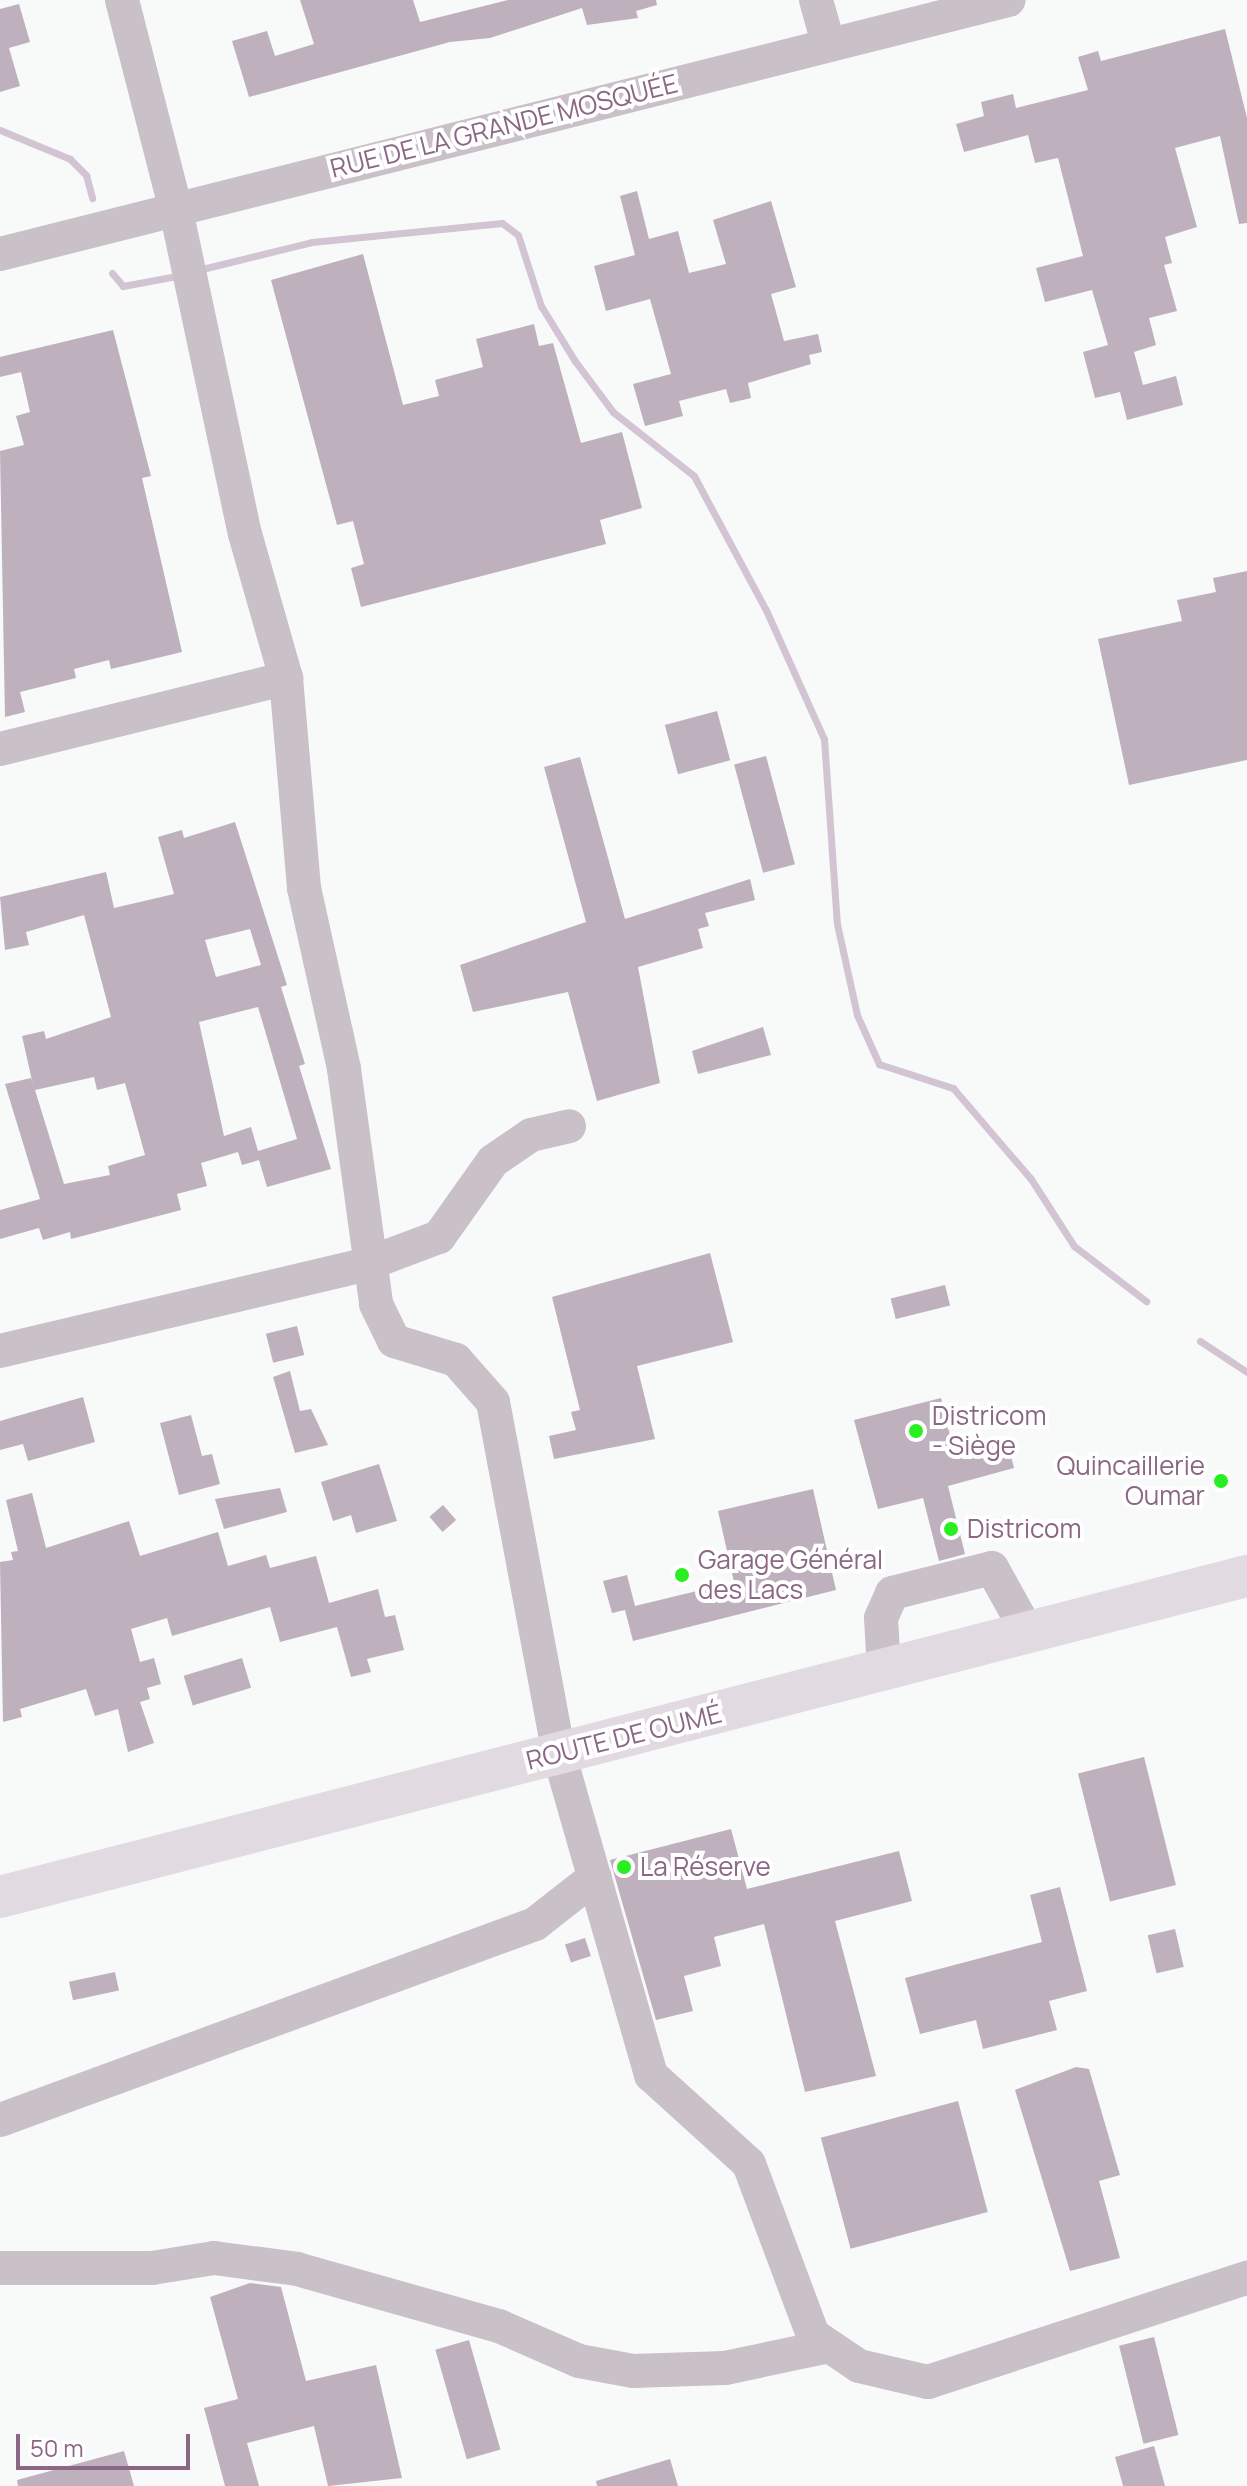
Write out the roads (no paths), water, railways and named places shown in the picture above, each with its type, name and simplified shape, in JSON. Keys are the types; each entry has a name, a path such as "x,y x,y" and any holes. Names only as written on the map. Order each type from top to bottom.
{"main road":[{"name":"ROUTE DE OUMÉ","path":"0,1897 1247,1576"}],"street":[{"path":"122,0 176,210 245,534 286,678 304,888 344,1069 367,1264 394,1341 456,1360 493,1402 559,1754 651,2075 749,2164 813,2335 859,2366 928,2382 1247,2278"},
{"path":"816,0 828,43"},
{"name":"RUE DE LA GRANDE MOSQUÉE","path":"0,254 828,43 1009,0"},
{"path":"0,749 286,678"},
{"path":"0,1351 367,1264 439,1237 493,1161 531,1135 569,1126"},
{"path":"884,1671 881,1618 892,1593 992,1568 1028,1633"},
{"path":"0,2120 535,1924 595,1877"},
{"path":"0,2268 152,2268 214,2258 297,2269 499,2326 579,2361 633,2371 725,2368 829,2346"}],"waterway":[{"path":"0,130 70,159 86,175 92,198"},
{"path":"198,270 312,242 502,223 518,235 541,306 575,361 613,412 694,476 766,610 824,739 837,924 857,1015 879,1064 953,1088 1031,1179 1074,1246 1146,1301"},
{"path":"112,273 123,286 182,275"},
{"path":"1200,1341 1247,1372"}],"place":[{"name":"Districom - Siège","path":"916,1431"},
{"name":"Quincaillerie Oumar","path":"1221,1481"},
{"name":"Districom","path":"951,1529"},
{"name":"Garage Général des Lacs","path":"682,1575"},
{"name":"La Réserve","path":"624,1867"}]}
